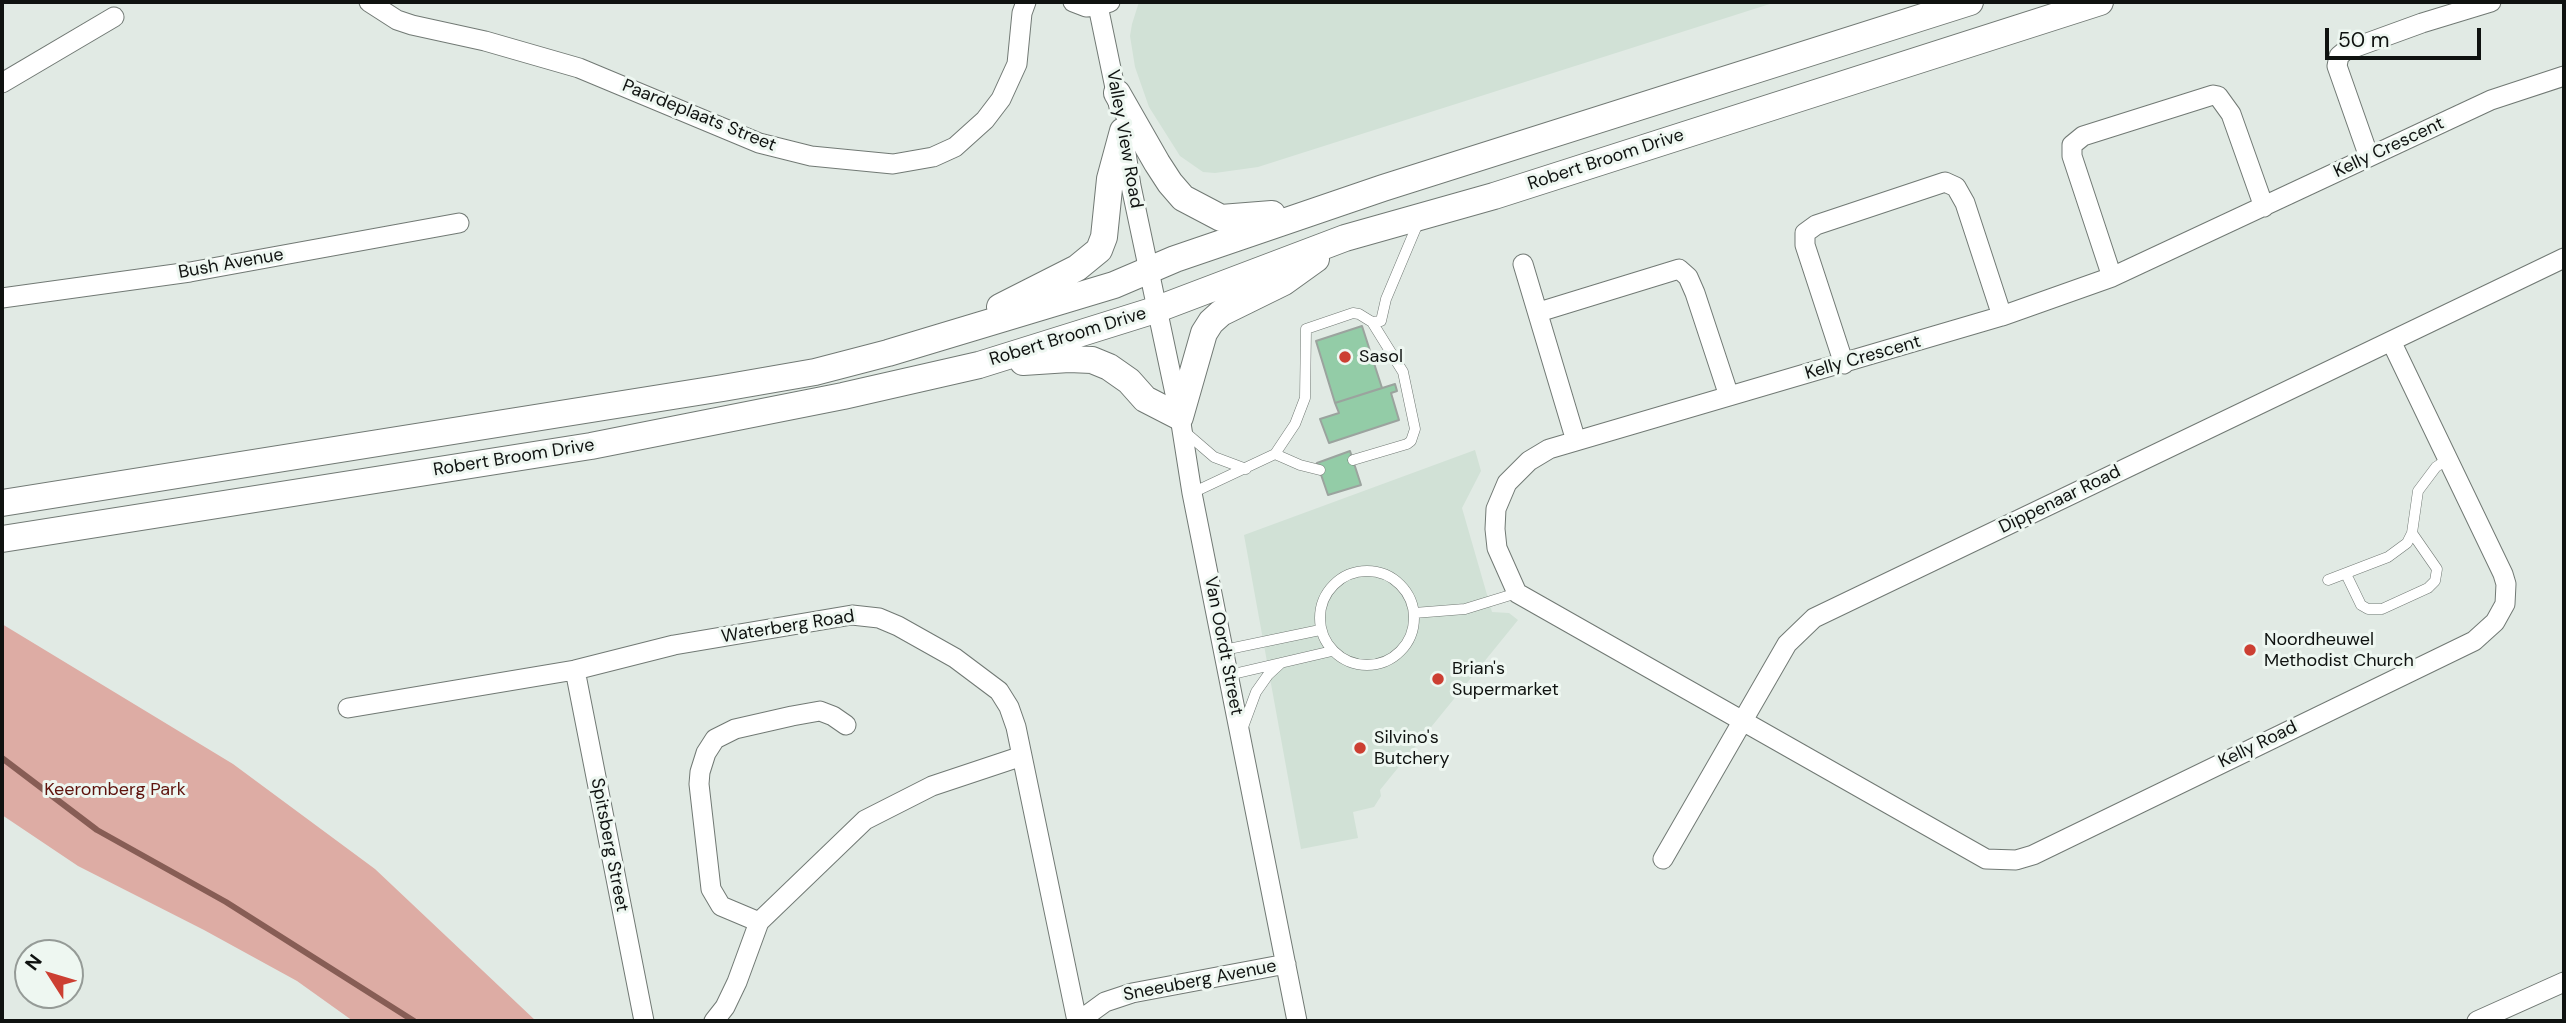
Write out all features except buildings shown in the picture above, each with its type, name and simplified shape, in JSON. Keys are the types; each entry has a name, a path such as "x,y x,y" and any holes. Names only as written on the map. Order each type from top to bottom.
{"street":[{"name":"Paardeplaats Street","path":"369,2 397,20 412,25 485,41 579,68 759,143 811,156 893,164 933,157 956,147 985,120 1001,100 1017,64 1022,13 1026,2"},
{"name":"Valley View Road","path":"1073,2 1087,7 1105,4 1131,186 1148,272"},
{"name":"Robert Broom Drive","path":"2,503 815,372 936,339 1114,285 1175,259 1383,188 1970,2"},
{"name":"Robert Broom Drive","path":"2,539 591,446 843,396 979,365 1155,310 1345,238 1419,219 2100,2"},
{"path":"2369,157 2337,66 2339,56 2345,51 2491,2"},
{"path":"2,83 114,17"},
{"name":"Kelly Crescent","path":"1517,593 1497,548 1495,519 1499,500 1513,475 1549,449 1844,364 2001,316 2112,277 2491,100 2564,76"},
{"path":"1117,93 1170,183 1190,203 1221,219 1261,217 1383,188"},
{"path":"2112,277 2073,156 2072,145 2083,136 2213,95 2218,96 2231,114 2264,207"},
{"path":"936,339 1077,268 1096,254 1102,244 1110,178 1123,131"},
{"path":"1844,364 1805,245 1805,233 1816,225 1945,183 1956,187 1965,203 2001,316"},
{"name":"Bush Avenue","path":"2,298 190,272 459,223"},
{"path":"979,365 1092,360 1109,367 1129,381 1145,398 1181,423 1202,340 1211,322 1221,313 1284,282 1345,238"},
{"name":"Dippenaar Road","path":"1663,859 1787,645 1814,618 2564,258"},
{"path":"1523,264 1576,442"},
{"path":"1539,312 1675,269 1680,270 1690,281 1695,293 1728,396"},
{"name":"Van Oordt Street","path":"1148,272 1181,423 1192,493 1297,1021"},
{"name":"Kelly Road","path":"1742,722 1986,859 2008,861 2033,855 2482,635 2502,612 2505,604 2504,574 2391,341"},
{"path":"1517,593 1742,722"},
{"name":"Waterberg Road","path":"348,708 575,670 674,645 852,615 864,615 898,625 955,658 999,691 1013,715 1078,1021"},
{"name":"Spitsberg Street","path":"575,670 644,1021"},
{"path":"759,922 721,906 711,888 699,784 706,753 715,739 735,729 792,716 820,711 846,725"},
{"path":"714,1021 733,992 759,922 869,816 932,786 1022,756"},
{"name":"Sneeuberg Avenue","path":"1078,1021 1105,1002 1132,993 1286,964"},
{"path":"2477,1021 2564,982"}],"lane":[{"path":"1192,493 1246,470 1275,454 1295,424 1305,398 1306,329 1354,313 1372,321 1382,320 1386,299 1419,219"},
{"path":"1353,460 1407,444 1411,441 1415,429 1403,372 1372,321"},
{"path":"1181,423 1214,457 1246,470"},
{"path":"1275,454 1320,470"},
{"path":"2328,580 2399,550 2407,543 2412,533 2418,491 2436,467 2448,459"},
{"path":"2346,574 2361,606 2368,609 2382,609 2428,588 2435,581 2437,569 2412,533"},
{"path":"1363,571 1377,571 1402,586 1414,613 1408,642 1387,662 1373,666 1345,661 1332,651 1320,630 1320,607 1326,593 1348,574 1363,571"},
{"path":"1414,613 1465,609 1517,593"},
{"path":"1224,650 1320,630"},
{"path":"1229,675 1332,651"},
{"path":"1241,735 1256,692 1268,675 1282,663"}],"shaded area":[{"path":"1139,2 1776,2 1258,167 1215,173 1203,172 1180,156 1149,107 1135,67 1130,36"},
{"path":"1475,450 1481,471 1462,508 1492,612 1509,613 1518,620 1380,790 1381,796 1374,807 1353,812 1358,838 1301,849 1244,535"}],"green space":[{"name":"Keeromberg Park","path":"2,624 233,764 375,869 536,1021 353,1021 297,981 78,866 2,815"}],"waterway":[{"path":"2,758 97,830 226,902 414,1021"}],"place":[{"name":"Sasol","path":"1345,357"},
{"name":"Noordheuwel Methodist Church","path":"2250,650"},
{"name":"Brian's Supermarket","path":"1438,679"},
{"name":"Silvino's Butchery","path":"1360,748"}]}
